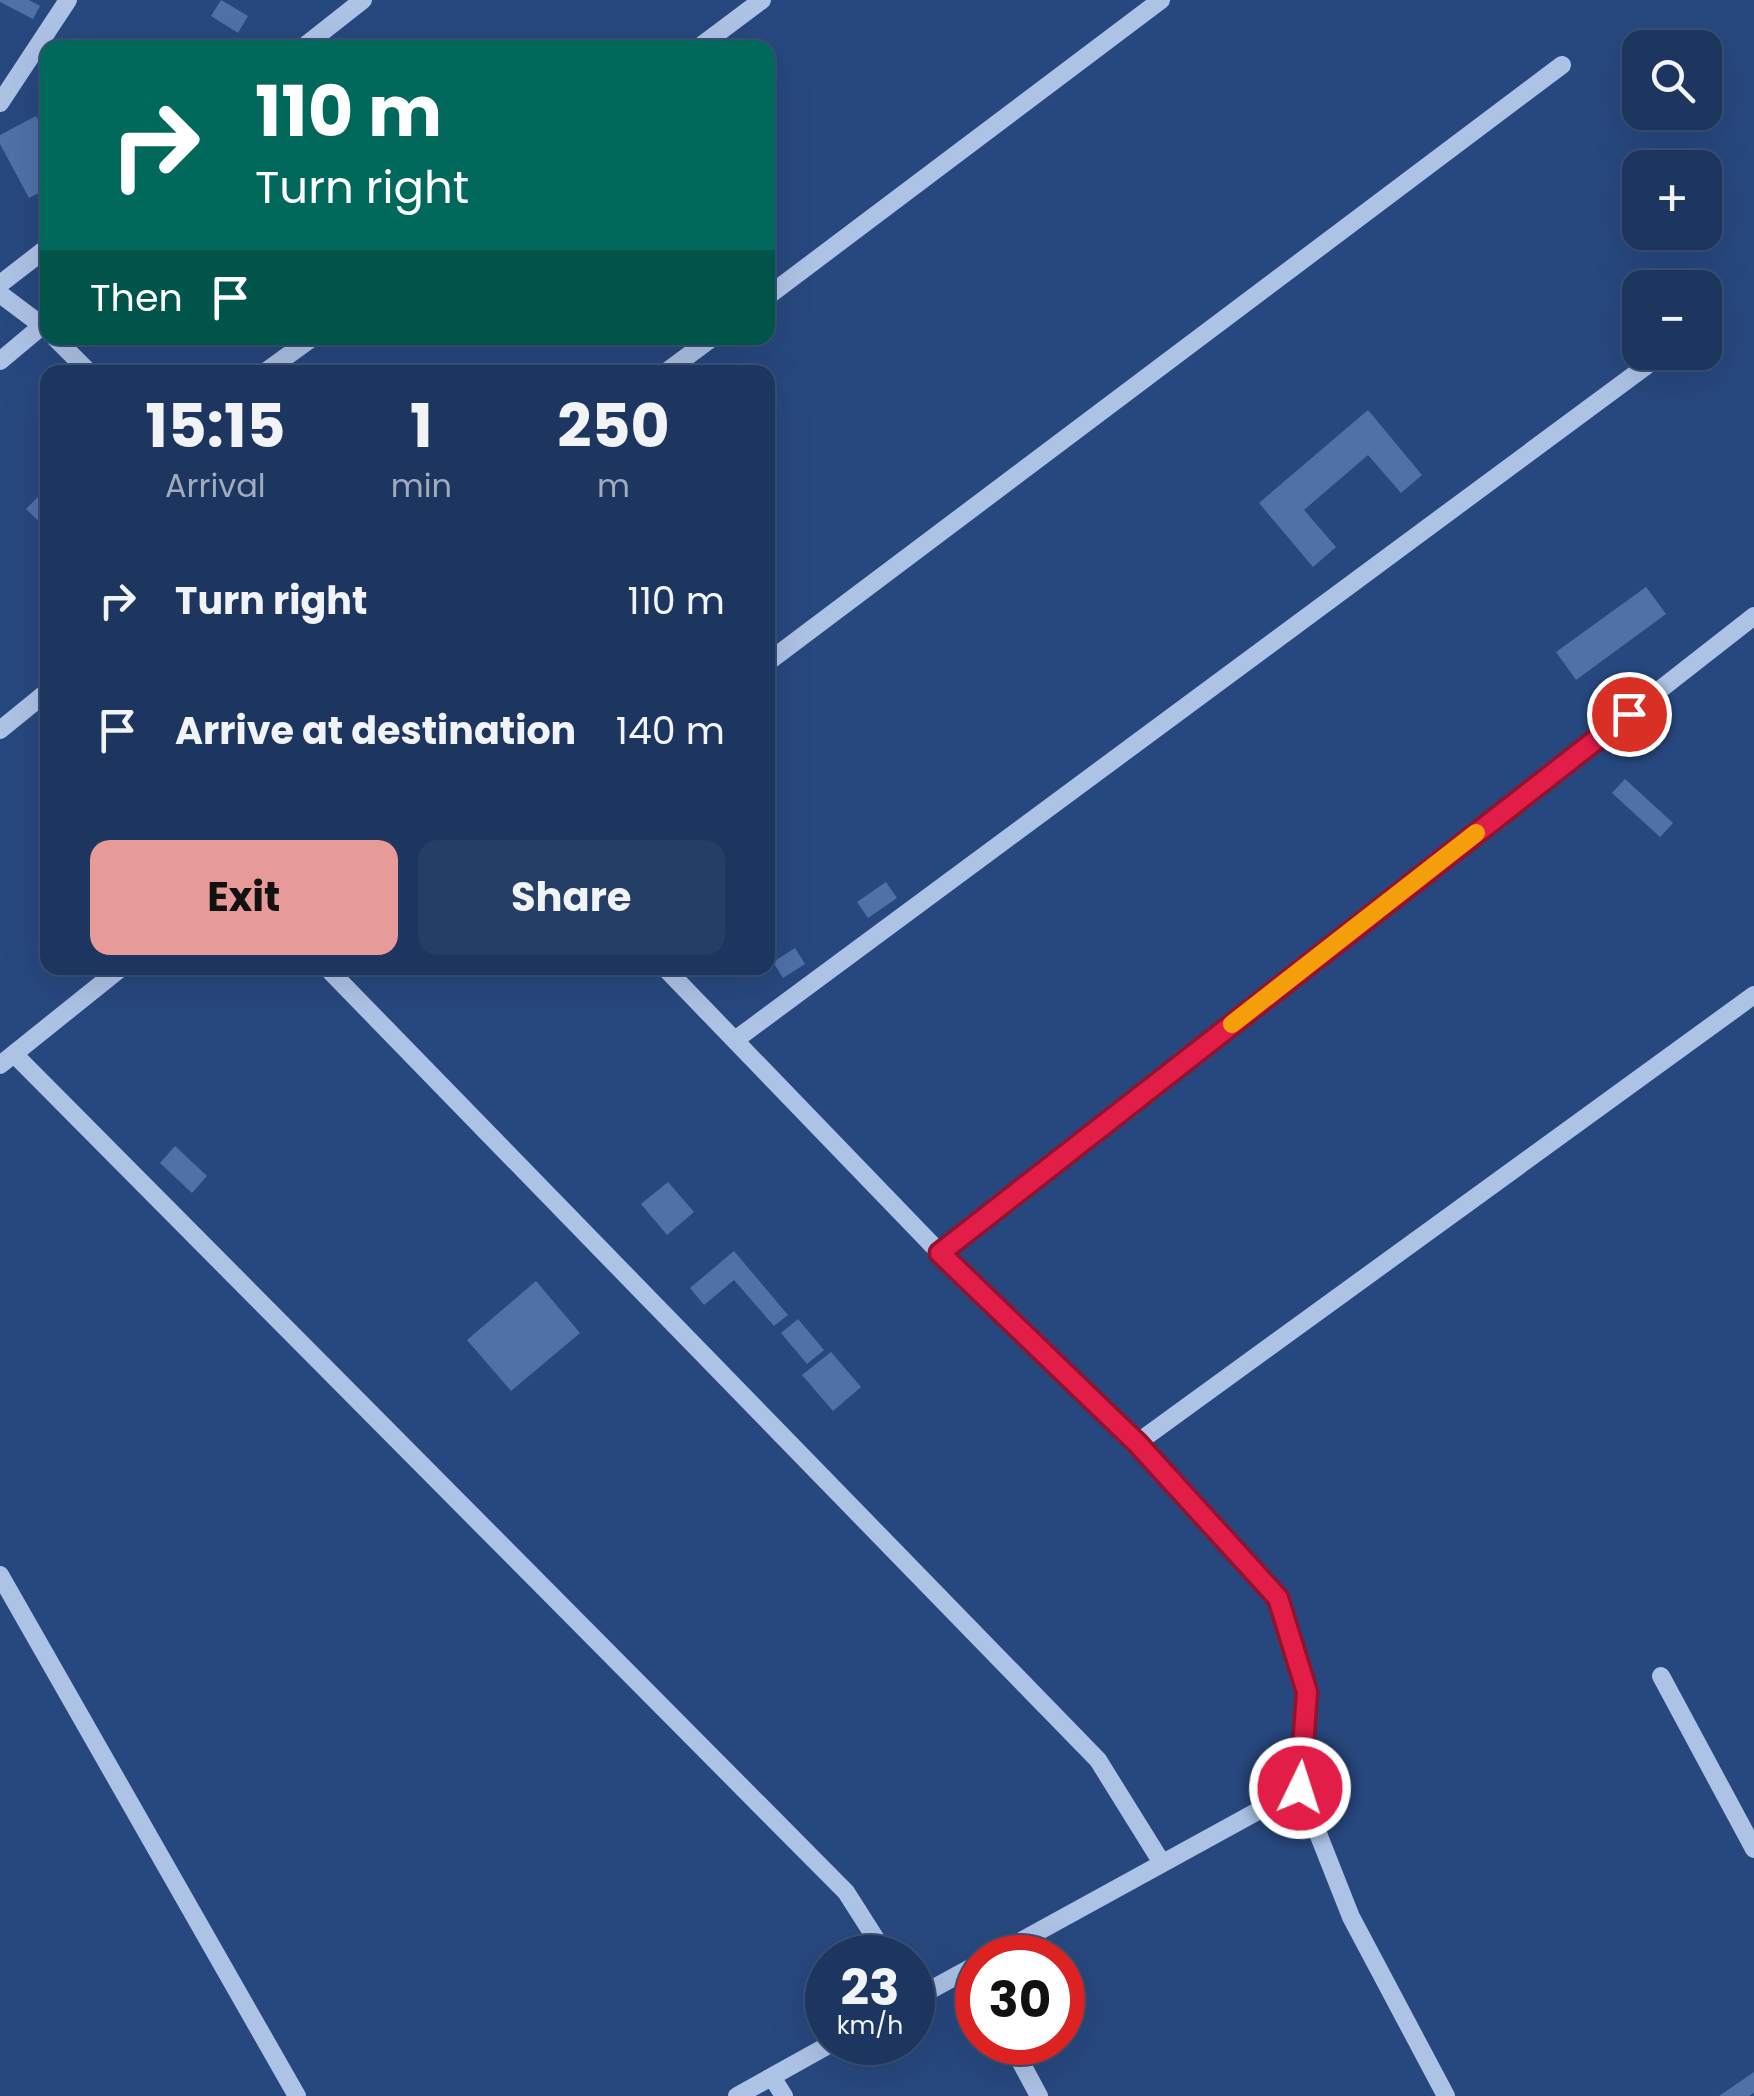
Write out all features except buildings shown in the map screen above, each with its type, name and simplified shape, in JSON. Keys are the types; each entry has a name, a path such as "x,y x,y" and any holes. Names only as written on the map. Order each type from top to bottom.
{"street":[{"path":"42,40 68,0"},
{"path":"312,40 363,0"},
{"path":"709,40 762,0"},
{"path":"775,291 1161,0"},
{"path":"0,104 40,43"},
{"path":"775,657 1562,64"},
{"path":"0,284 40,253"},
{"path":"0,294 40,325"},
{"path":"0,361 40,336"},
{"path":"62,345 82,365"},
{"path":"275,365 302,345"},
{"path":"675,365 703,345"},
{"path":"735,1040 1642,370"},
{"path":"940,1253 1754,616"},
{"path":"0,730 40,698"},
{"path":"113,975 7,1060 846,1892 873,1935"},
{"path":"334,975 1098,1760 1162,1864"},
{"path":"672,975 940,1253 1137,1443 1278,1598 1307,1692 1300,1788 1351,1917 1446,2096"},
{"path":"1137,1443 1754,996"},
{"path":"0,1575 297,2096"},
{"path":"1661,1676 1754,1849"},
{"path":"1032,1935 1300,1788"},
{"path":"737,2096 805,2058"},
{"path":"1022,2065 1039,2096"},
{"path":"772,2077 784,2096"}],"slow traffic":[{"path":"1232,1024 1476,833"}],"route":[{"path":"1300,1788 1307,1692 1278,1598 1137,1443 940,1253 1629,714"}]}
